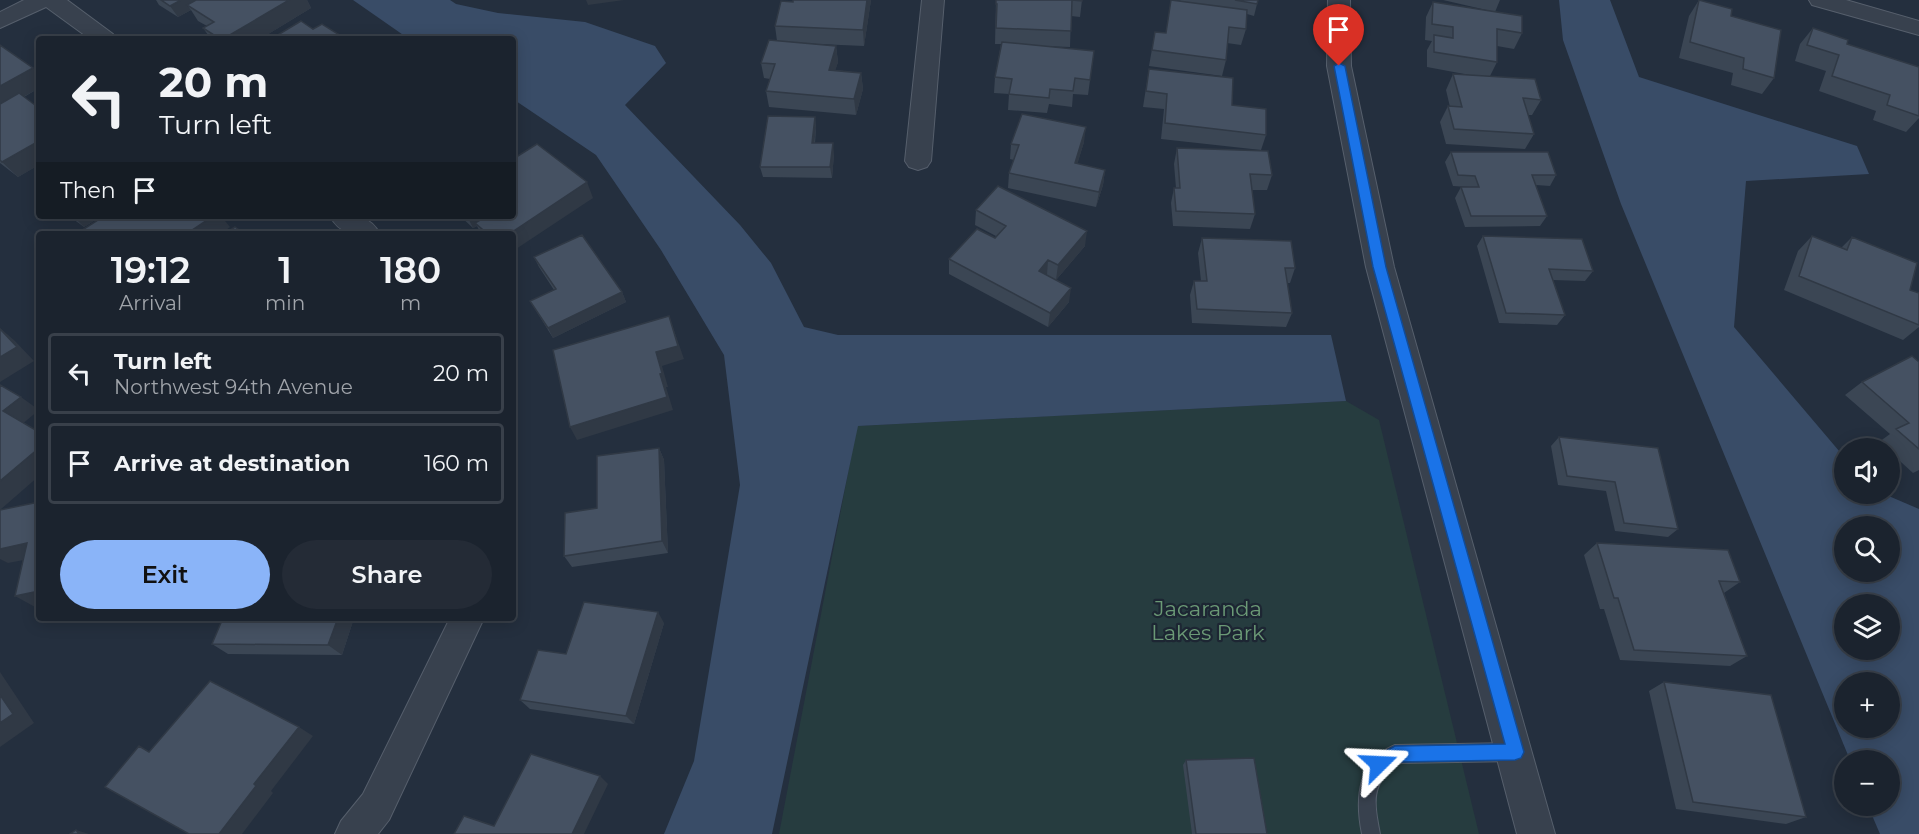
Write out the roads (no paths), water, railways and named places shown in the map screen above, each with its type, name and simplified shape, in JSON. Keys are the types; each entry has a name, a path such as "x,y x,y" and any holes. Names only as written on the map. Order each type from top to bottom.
{"street":[{"path":"0,21 42,0"},
{"path":"52,0 101,36"},
{"path":"918,161 933,0"},
{"path":"1339,0 1339,66 1380,267 1536,834"},
{"path":"1830,1 1919,28"},
{"path":"347,219 363,231"},
{"path":"354,834 376,807 466,621"}],"lane":[{"path":"1371,834 1365,809 1368,786 1379,764 1395,754 1515,752"}],"water":[{"path":"353,0 450,0 456,4 498,13 585,22 655,46 666,63 625,105 740,225 771,263 804,327 838,335 1331,335 1346,401 858,426 772,834 664,834 694,761 740,485 724,355 661,250 596,155 516,101 516,36 405,36"},
{"path":"1559,0 1610,0 1639,77 1857,146 1869,174 1746,181 1734,327 1834,445 1834,504 1900,504 1900,501 1919,509 1919,834 1880,834 1872,816 1900,816 1900,750 1846,750 1841,738 1900,738 1900,672 1834,672 1834,721 1621,204 1563,40"}],"park label":[{"name":"Jacaranda Lakes Park","path":"1208,621"}]}
